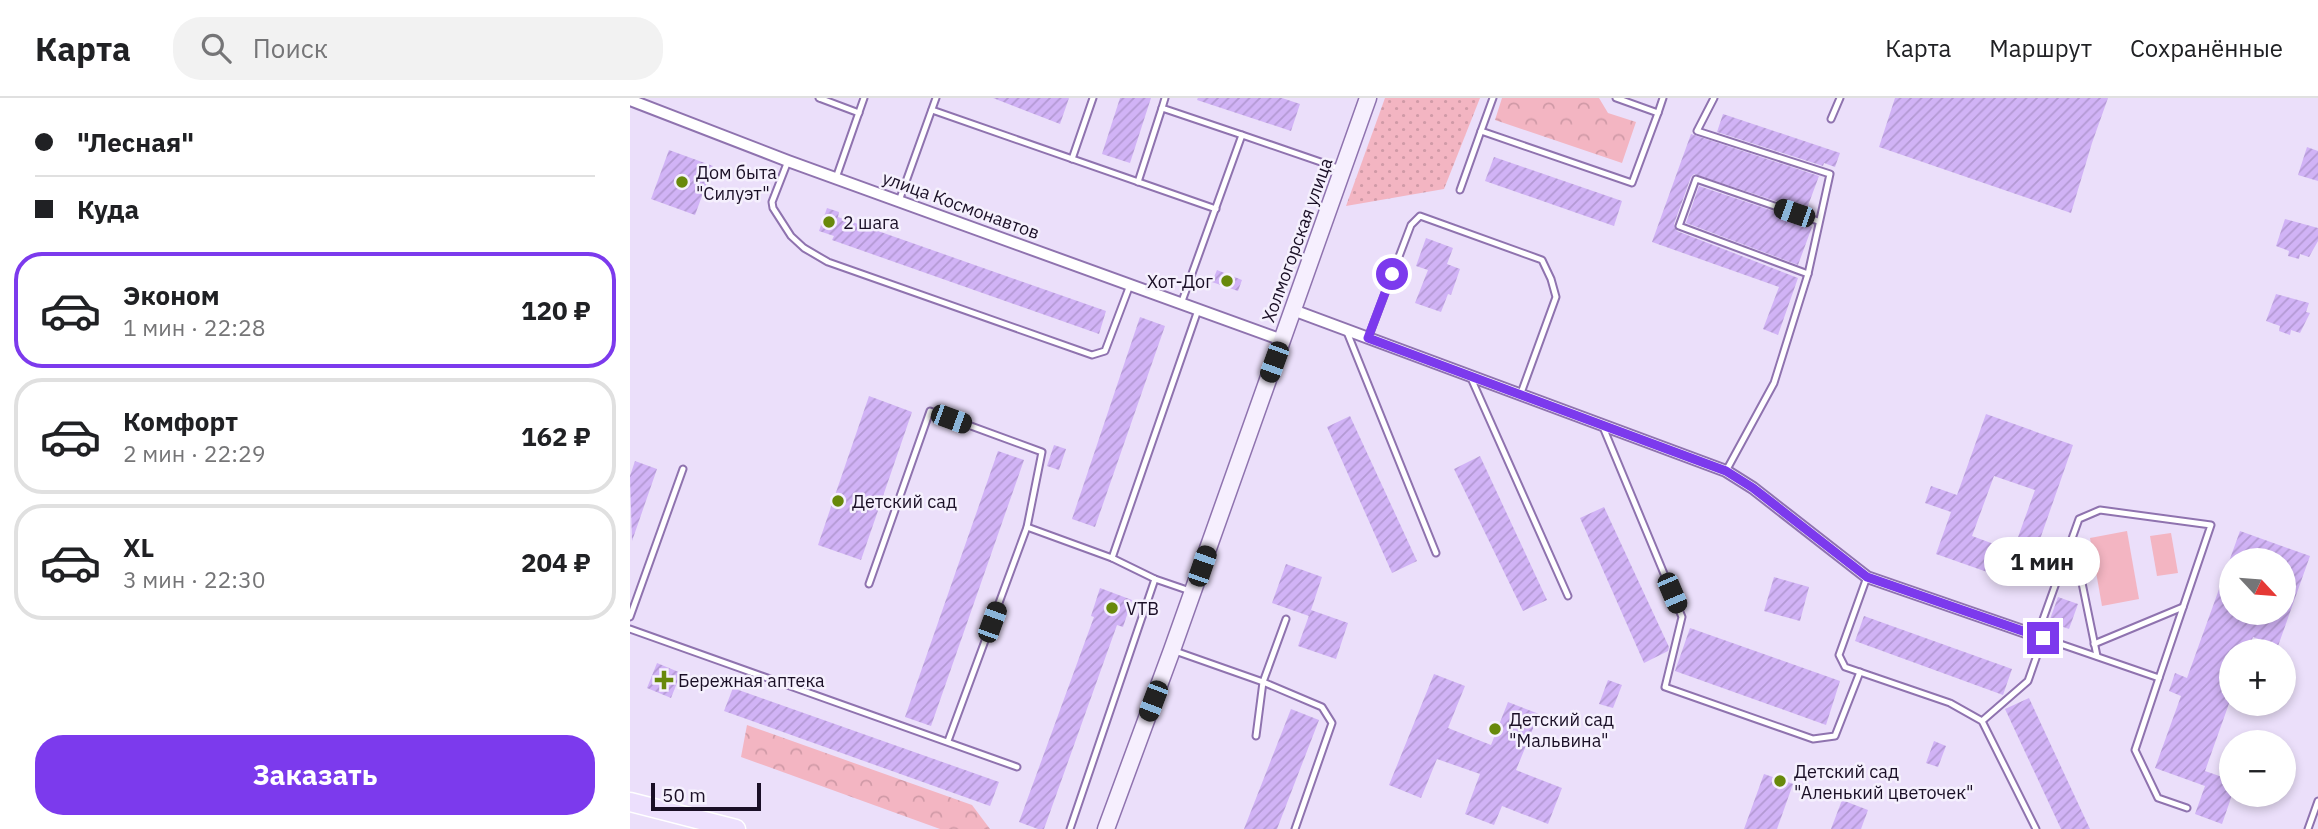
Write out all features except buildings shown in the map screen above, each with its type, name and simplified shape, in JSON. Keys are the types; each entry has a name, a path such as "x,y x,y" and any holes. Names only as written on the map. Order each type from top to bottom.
{"main road":[{"path":"630,802 736,829"}],"street":[{"name":"Холмогорская улица","path":"1105,829 1193,592 1368,98"},
{"name":"улица Космонавтов","path":"630,100 788,161 1282,340"},
{"path":"1293,310 1726,471 1753,488 1867,577 2040,637"}],"lane":[{"path":"819,98 859,113"},
{"path":"836,178 864,98"},
{"path":"899,201 936,98"},
{"path":"1072,159 1093,98"},
{"path":"1138,182 1166,98"},
{"path":"1460,190 1493,98"},
{"path":"1616,98 1658,113"},
{"path":"1481,131 1632,183 1664,98"},
{"path":"1714,98 1697,131 1830,174 1808,274 1774,383 1726,471"},
{"path":"1831,119 1840,98"},
{"path":"1162,108 1343,169"},
{"path":"932,110 1216,209"},
{"path":"1181,304 1242,135"},
{"path":"788,161 772,202 773,208 791,236 804,248 845,270 1092,355 1104,351 1130,285"},
{"path":"1808,274 1679,226 1696,179 1818,221"},
{"path":"1368,338 1411,225 1420,216 1542,260 1556,297 1520,394"},
{"path":"1112,558 1198,310"},
{"path":"1346,330 1436,553"},
{"path":"1470,376 1568,596"},
{"path":"869,583 930,411 1042,452 1027,527 948,741"},
{"path":"1602,425 1682,617 1665,687 1813,739 1835,736 1860,672"},
{"path":"630,617 683,469"},
{"path":"1982,721 2028,681 2079,519 2100,510 2211,524 2135,750 2158,798 2187,808"},
{"path":"1027,527 1112,558 1155,579 1193,592"},
{"path":"2072,537 2097,656"},
{"path":"1867,577 1839,655 1845,667 1950,703 1982,721 2036,829"},
{"path":"1070,829 1155,579"},
{"path":"2094,645 2183,607"},
{"path":"1256,736 1263,682 1286,619"},
{"path":"630,629 1017,767"},
{"path":"2040,637 2159,678"},
{"path":"1172,650 1263,682 1322,707 1332,723 1295,829"},
{"path":"2308,829 2318,801"}],"green space":[{"path":"1385,98 1480,98 1444,189 1346,206"},
{"path":"1502,98 1599,98 1608,113 1636,122 1622,163 1495,120"},
{"path":"2127,531 2139,599 2102,606 2090,538"},
{"path":"2171,533 2178,573 2157,576 2150,536"},
{"path":"747,725 972,805 990,829 940,829 741,757"}],"place":[{"name":"Дом быта \"Силуэт\"","path":"682,182"},
{"name":"2 шага","path":"829,222"},
{"name":"Хот-Дог","path":"1227,281"},
{"name":"Детский сад","path":"838,501"},
{"name":"VTB","path":"1112,608"},
{"name":"Бережная аптека","path":"664,680"},
{"name":"Детский сад \"Мальвина\"","path":"1495,729"},
{"name":"Детский сад \"Аленький цветочек\"","path":"1780,781"}],"route":[{"path":"1392,274 1368,338 1726,471 1753,488 1867,577 2043,638"}]}
